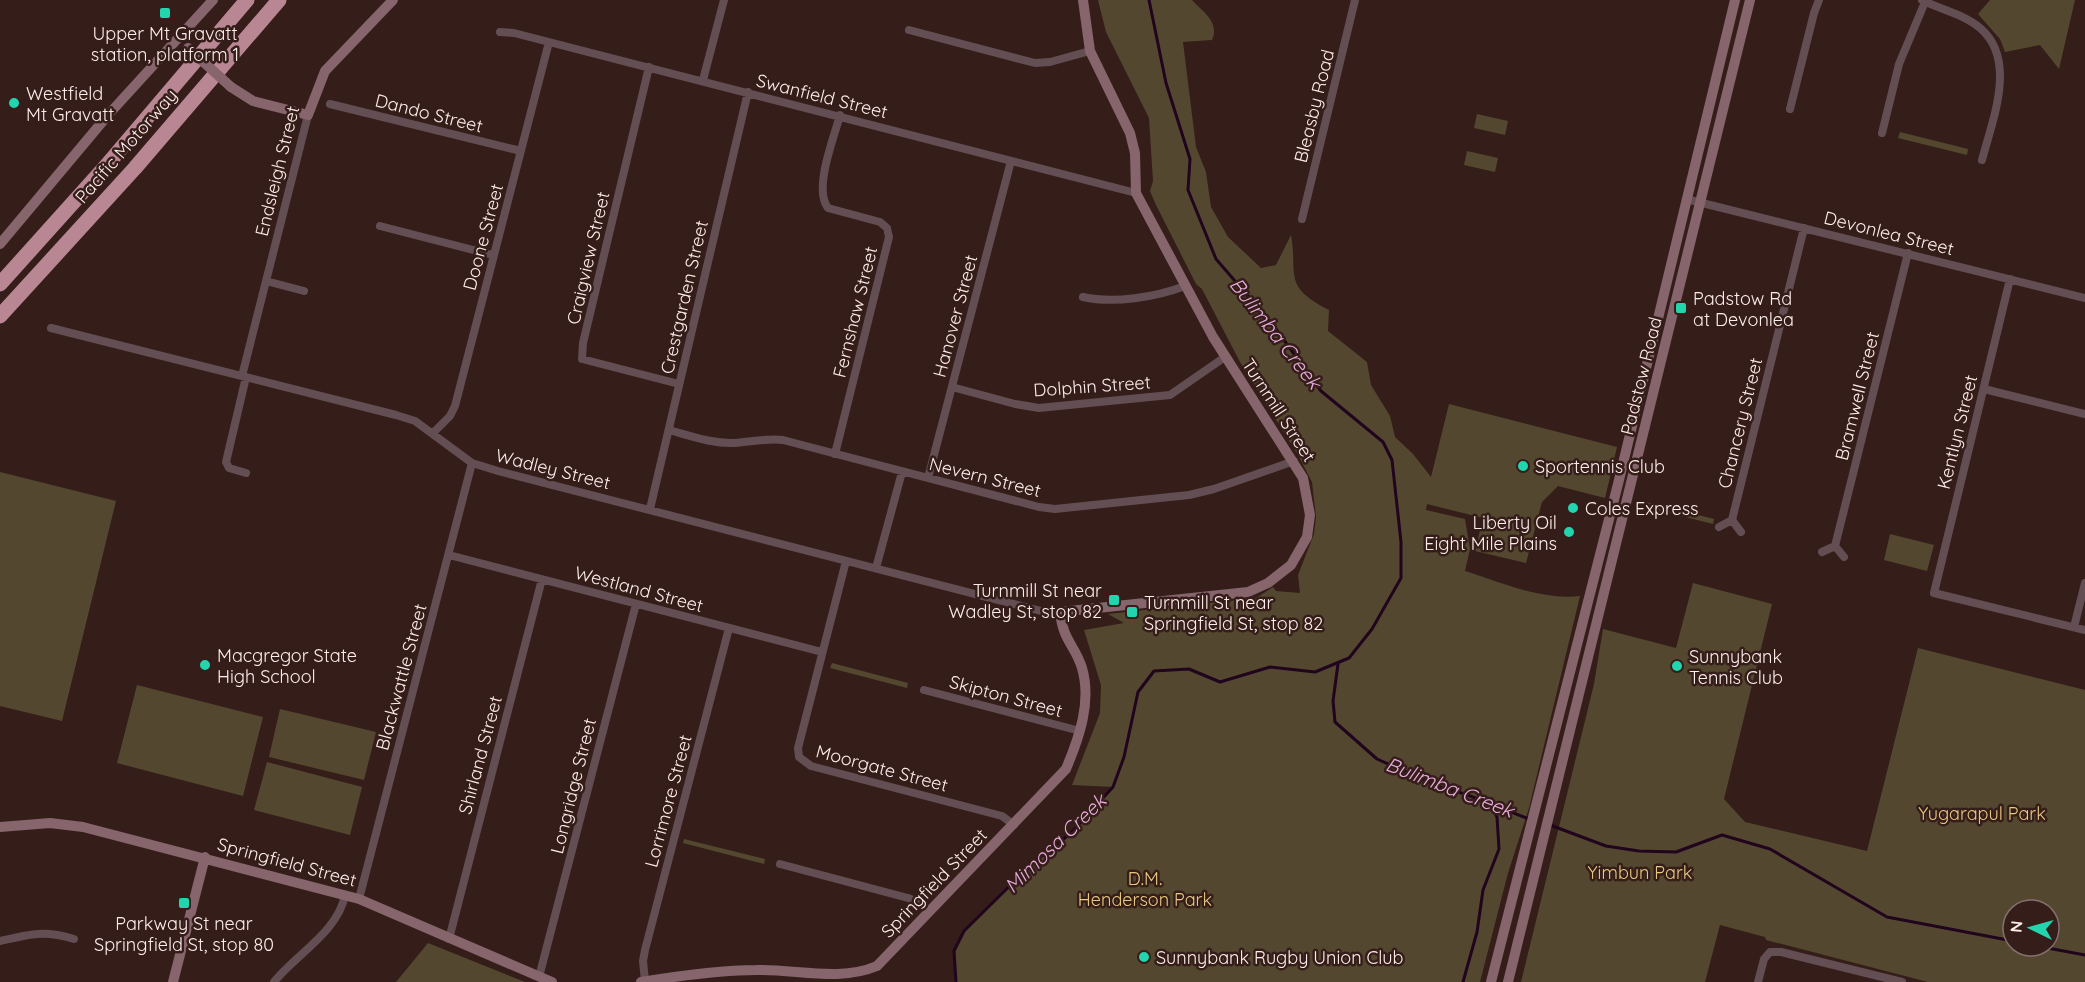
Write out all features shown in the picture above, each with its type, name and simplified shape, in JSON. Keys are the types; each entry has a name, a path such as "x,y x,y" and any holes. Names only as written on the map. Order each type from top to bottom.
{"highway":[{"name":"Pacific Motorway","path":"0,284 106,166 247,0"},
{"name":"Pacific Motorway","path":"0,316 135,168 279,0"}],"street":[{"path":"0,244 108,114 213,0"},
{"name":"Endsleigh Street","path":"246,473 229,468 226,462 266,281 315,92 325,72 393,0"},
{"path":"703,80 724,0"},
{"path":"1083,0 1090,51 1130,133 1135,153 1136,193"},
{"name":"Bleasby Road","path":"1302,219 1355,0"},
{"name":"Padstow Road","path":"1491,982 1619,480 1735,0"},
{"name":"Padstow Road","path":"1508,982 1750,0"},
{"path":"1790,110 1819,0"},
{"path":"1882,133 1899,64 1924,1 1981,28 1997,54 2000,71 1999,89 1982,160"},
{"path":"909,30 1035,63 1050,63 1090,51"},
{"name":"Swanfield Street","path":"500,32 703,80 1136,193"},
{"path":"176,39 231,87 253,101 308,115"},
{"name":"Doone Street","path":"433,434 450,416 455,406 549,42"},
{"name":"Craigview Street","path":"649,67 583,343 582,359 679,384"},
{"name":"Crestgarden Street","path":"650,509 748,92"},
{"name":"Dando Street","path":"330,104 521,151"},
{"name":"Fernshaw Street","path":"835,454 889,237 887,228 880,222 828,208 823,201 821,189 840,115"},
{"name":"Hanover Street","path":"928,478 1011,161"},
{"name":"Turnmill Street","path":"1060,612 1248,592 1268,583 1291,565 1307,537 1310,515 1309,498 1303,478 1294,460 1225,357 1136,193"},
{"name":"Devonlea Street","path":"1686,199 2085,298"},
{"path":"380,226 493,255"},
{"name":"Chancery Street","path":"1732,520 1804,228"},
{"name":"Bramwell Street","path":"1835,546 1908,254"},
{"name":"Kentlyn Street","path":"2010,279 1934,593 2074,627"},
{"path":"266,281 304,291"},
{"path":"1083,297 1094,299 1151,295 1185,286"},
{"name":"Wadley Street","path":"51,328 396,415 414,421 472,463 1045,612 1060,612"},
{"name":"Dolphin Street","path":"952,387 1039,408 1170,395 1225,357"},
{"path":"1984,389 2085,414"},
{"name":"Nevern Street","path":"669,430 713,442 735,443 768,438 1039,507 1055,509 1189,495 1214,489 1294,460"},
{"name":"Blackwattle Street","path":"359,899 472,463"},
{"path":"876,568 902,472"},
{"path":"1719,527 1732,520 1741,532"},
{"path":"1822,552 1835,546 1844,557"},
{"name":"Westland Street","path":"449,555 822,652"},
{"name":"Moorgate Street","path":"846,561 798,748 799,757 804,763 1002,816 1014,825"},
{"name":"Shirland Street","path":"449,939 542,579"},
{"path":"2085,584 2074,627 2085,630"},
{"name":"Longridge Street","path":"539,977 636,604"},
{"name":"Springfield Street","path":"643,982 757,969 837,979 853,978 877,966 1066,769 1080,731 1086,702 1082,667 1062,632 1060,612"},
{"name":"Lorrimore Street","path":"643,982 642,961 729,628"},
{"name":"Skipton Street","path":"924,690 1080,731"},
{"name":"Springfield Street","path":"0,827 24,823 66,824 205,857 345,895 552,982"},
{"path":"173,982 205,857"},
{"path":"780,864 908,898 922,904 929,912"},
{"path":"274,982 309,948 337,915 345,895"},
{"path":"0,941 36,932 52,933 74,939"},
{"path":"1758,982 1764,959 1770,952 1781,952 1873,978 1902,982"}],"green space":[{"name":"D.M. Henderson Park","path":"1098,0 1192,0 1209,18 1214,28 1212,40 1183,42 1196,147 1206,172 1211,207 1228,237 1261,268 1276,265 1291,235 1295,279 1298,287 1314,302 1329,310 1328,331 1367,362 1371,385 1390,416 1395,437 1413,454 1431,477 1449,404 1617,447 1605,498 1558,486 1542,502 1526,563 1475,551 1483,518 1427,504 1426,510 1465,519 1470,549 1465,571 1537,593 1551,596 1580,596 1529,808 1508,873 1480,982 956,982 954,951 964,931 1035,861 1070,834 1113,787 1072,785 1100,713 1101,685 1084,630 1124,623 1108,614 1256,598 1273,587 1276,591 1300,593 1298,575 1314,534 1316,517 1312,482 1298,455 1240,362 1202,289 1196,284 1150,191 1153,181 1149,118 1106,32"},
{"path":"1990,0 2075,0 2059,69 2040,45 2005,52 2000,39 1978,14"},
{"path":"1477,114 1508,121 1505,135 1474,128"},
{"path":"1900,132 1968,149 1967,155 1898,138"},
{"path":"1467,151 1498,158 1495,172 1464,165"},
{"path":"0,472 116,501 62,721 0,706"},
{"path":"1638,500 1714,519 1713,524 1637,505"},
{"path":"1890,534 1934,545 1927,571 1884,560"},
{"path":"1693,583 1772,604 1724,799 1745,822 1867,851 1918,648 2085,690 2085,982 1928,982 1766,940 1765,937 1720,925 1705,982 1521,982 1594,684 1603,629 1676,648"},
{"path":"832,663 908,683 907,688 830,668"},
{"path":"137,685 263,717 243,796 117,763"},
{"path":"280,709 376,732 364,780 269,757"},
{"path":"267,762 362,787 350,835 254,810"},
{"path":"684,839 765,859 764,864 683,843"},
{"path":"428,943 525,982 396,982"}],"waterway":[{"name":"Bulimba Creek","path":"956,982 954,951 964,931 1035,861 1070,834 1113,787 1124,757 1138,692 1154,671 1189,669 1220,682 1270,667 1315,672 1349,658 1372,629 1401,578 1401,542 1392,460 1383,442 1321,391 1273,325 1216,259 1188,190 1190,159 1166,83 1149,0"},
{"name":"Bulimba Creek","path":"1338,664 1333,701 1335,722 1377,759 1440,787 1465,794 1529,819"},
{"path":"1463,982 1477,932 1483,890 1499,849 1497,817 1491,805"},
{"name":"Bulimba Creek","path":"1550,825 1606,846 1639,851 1676,852 1722,835 1770,849 1887,917 2001,939"},
{"name":"Bulimba Creek","path":"2061,950 2085,955"}],"place":[{"name":"Upper Mt Gravatt station, platform 1","path":"165,13"},
{"name":"Westfield Mt Gravatt","path":"14,103"},
{"name":"Padstow Rd at Devonlea","path":"1681,308"},
{"name":"Sportennis Club","path":"1523,466"},
{"name":"Coles Express","path":"1573,508"},
{"name":"Liberty Oil Eight Mile Plains","path":"1569,532"},
{"name":"Turnmill St near Wadley St, stop 82","path":"1114,600"},
{"name":"Turnmill St near Springfield St, stop 82","path":"1132,612"},
{"name":"Macgregor State High School","path":"205,665"},
{"name":"Sunnybank Tennis Club","path":"1677,666"},
{"name":"Parkway St near Springfield St, stop 80","path":"184,903"},
{"name":"Sunnybank Rugby Union Club","path":"1144,957"}],"park label":[{"name":"Yugarapul Park","path":"1982,813"},
{"name":"Yimbun Park","path":"1640,872"}],"water label":[{"name":"Mimosa Creek","path":"1055,843"}]}
